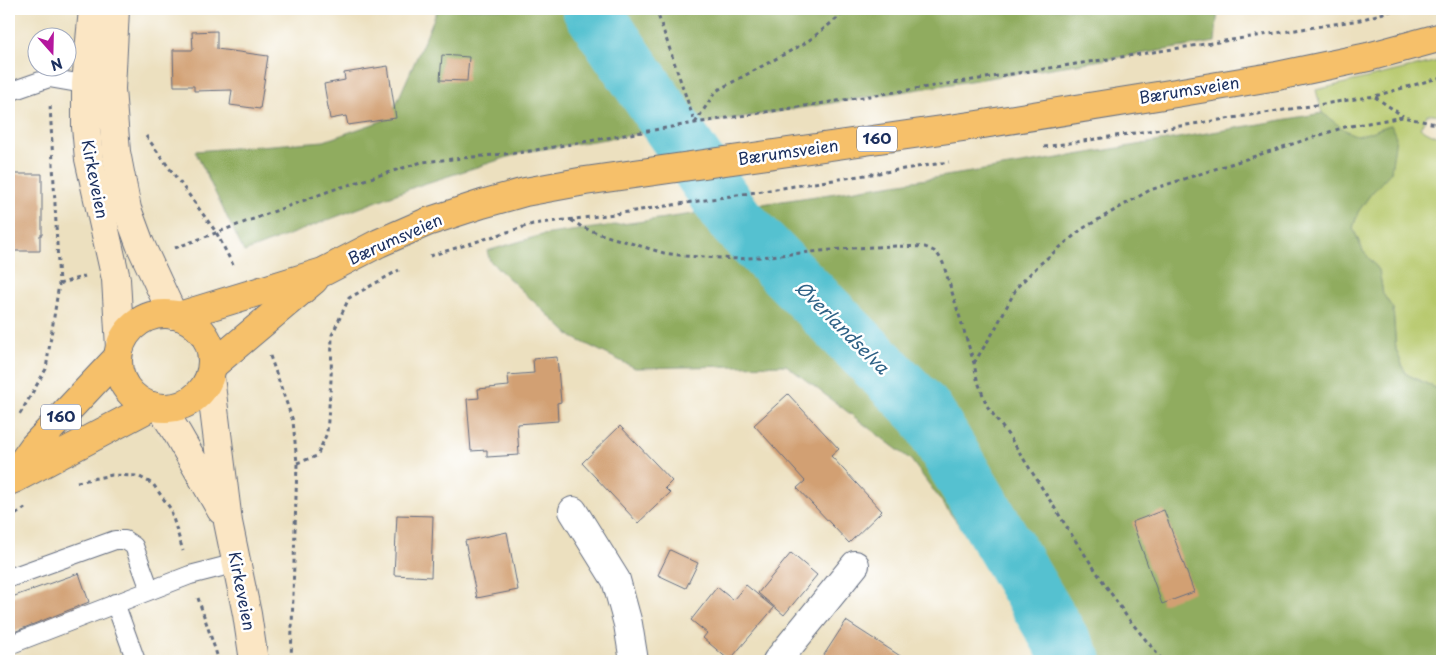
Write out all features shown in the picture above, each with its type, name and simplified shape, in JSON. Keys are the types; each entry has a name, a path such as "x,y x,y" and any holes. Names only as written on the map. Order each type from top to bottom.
{"main road":[{"name":"Kirkeveien","path":"93,9 99,86 116,152 127,209 140,244 176,315"},
{"name":"Kirkeveien","path":"114,9 99,86 86,127 88,159 116,279 119,353"},
{"name":"Bærumsveien","path":"176,315 323,272 427,222 525,192 585,181 977,125 1277,76 1442,37"},
{"name":"Bærumsveien","path":"211,371 323,272"},
{"name":"160","path":"9,481 34,446 119,353 128,333 140,321 156,315 176,315"},
{"path":"176,315 194,324 205,336 211,350 211,371"},
{"path":"119,353 120,373 126,388 138,399 156,407"},
{"name":"Kirkeveien","path":"211,371 228,522 248,614 254,661"},
{"name":"160","path":"9,481 156,407 176,407 191,401 202,390 211,371"},
{"name":"Kirkeveien","path":"156,407 177,433 228,522"}],"street":[{"path":"573,511 616,580 628,624 634,661"},
{"path":"777,661 855,565"}],"lane":[{"path":"9,92 48,78 99,86"},
{"path":"9,578 115,540 125,540 134,546 150,590"},
{"path":"9,644 190,575 238,562"},
{"path":"115,603 136,661"}],"path":[{"path":"656,9 695,123"},
{"path":"695,123 716,90 807,42 849,9"},
{"path":"171,249 332,190 422,162 524,152 695,123 1351,21 1397,9"},
{"path":"17,419 46,369 59,284 48,78"},
{"path":"1375,96 1403,117"},
{"path":"974,363 994,331 1017,286 1082,229 1150,190 1345,127 1403,117 1442,124"},
{"path":"144,135 216,232 234,267"},
{"path":"424,258 533,224 571,219 582,227 600,234 664,253 685,256 739,258 896,246 925,247 934,251 943,263 974,363 977,379 987,406 1011,439 1122,610 1163,661"},
{"path":"297,463 317,456 327,433 332,335 349,298 406,266"},
{"path":"59,284 90,274"},
{"path":"267,348 293,421 297,463 291,661"}],"green space":[{"path":"438,9 1218,9 1215,42 524,152 417,186 244,252 195,151 324,141 390,118"},
{"path":"1442,60 1442,114 1427,115 1420,128 1442,139 1442,391 1406,374 1396,350 1393,309 1383,294 1379,270 1363,251 1353,228 1358,212 1370,195 1391,125 1360,135 1351,133 1322,113 1316,90"},
{"path":"1322,113 1356,135 1391,125 1396,137 1391,172 1370,195 1358,212 1353,228 1363,251 1379,270 1383,294 1393,309 1396,350 1406,374 1442,391 1442,661 1052,661 995,574 911,460 786,365 635,368 572,337 490,261 487,251 542,235 738,208 933,178 1128,147"}],"building":[{"path":"217,31 217,49 268,56 260,109 230,105 232,90 194,91 194,86 174,86 173,50 193,50 192,32"},
{"path":"442,55 469,57 467,81 440,80"},
{"path":"388,66 396,118 348,125 346,116 330,119 324,84 345,80 344,73"},
{"path":"9,174 42,174 42,235 40,235 40,251 9,251"},
{"path":"557,357 561,402 557,403 558,421 517,424 519,455 487,457 487,450 471,451 467,399 479,398 478,389 509,386 508,375 534,373 533,359"},
{"path":"788,394 839,449 831,456 882,511 849,543 797,488 805,481 754,425"},
{"path":"620,426 672,481 665,488 670,493 638,523 582,463"},
{"path":"1164,510 1194,592 1162,604 1132,522"},
{"path":"397,515 433,516 431,577 394,575"},
{"path":"507,532 518,590 477,598 465,541"},
{"path":"670,550 698,563 686,588 658,575"},
{"path":"791,553 817,575 784,615 758,593"},
{"path":"79,573 89,602 9,634 9,598"},
{"path":"746,585 774,608 729,660 703,638 707,633 691,620 717,587 733,600"},
{"path":"846,621 908,661 820,661"}],"waterway":[{"name":"Øverlandselva","path":"591,9 736,221 926,413 1073,661"}]}
